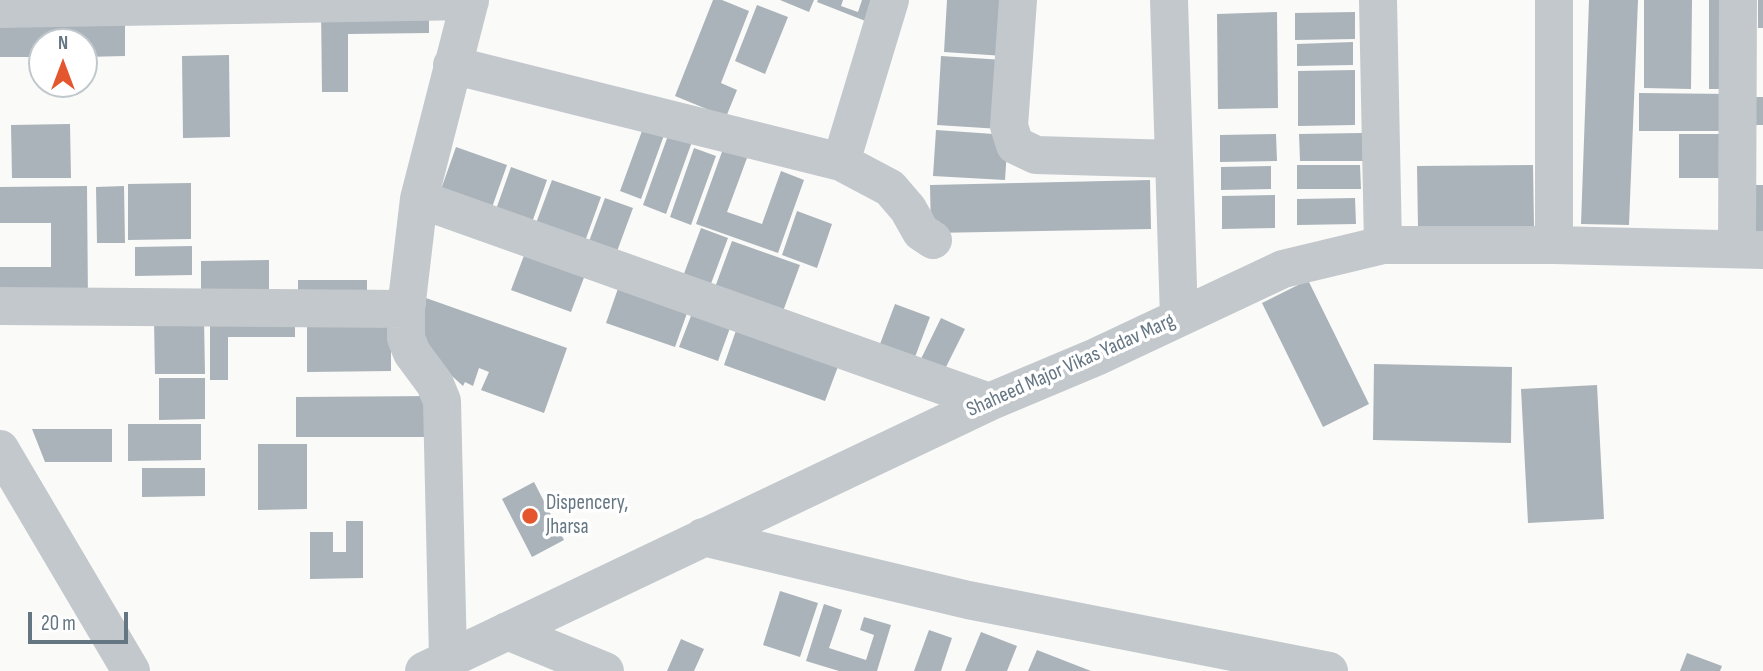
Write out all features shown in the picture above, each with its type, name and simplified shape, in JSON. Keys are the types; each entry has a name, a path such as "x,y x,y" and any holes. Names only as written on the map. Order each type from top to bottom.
{"street":[{"path":"841,162 890,0"},
{"path":"1018,0 1009,126 1015,145 1036,155 1174,159"},
{"path":"1169,0 1179,318"},
{"path":"1378,0 1383,245"},
{"path":"1554,0 1554,245"},
{"path":"1738,0 1750,249"},
{"path":"0,9 470,1 419,199 406,309 406,338 412,353 435,384 442,401 436,665"},
{"path":"452,65 841,162 890,188 908,209 921,232 933,240"},
{"path":"419,199 989,402"},
{"name":"Shaheed Major Vikas Yadav Marg","path":"436,665 989,402 1096,357 1283,269 1383,245 1750,249"},
{"path":"0,306 406,309"},
{"path":"0,449 131,671"},
{"path":"703,537 968,600 1329,671"},
{"path":"507,631 605,671"}],"building":[{"path":"713,0 722,0 749,11 721,83 737,90 726,117 675,96"},
{"path":"780,0 814,0 809,12"},
{"path":"843,0 841,6 858,12 862,0 877,0 868,22 817,2"},
{"path":"947,0 1008,0 1004,56 944,52"},
{"path":"1589,0 1638,0 1629,225 1581,224"},
{"path":"1644,0 1692,0 1691,89 1644,88"},
{"path":"1709,0 1732,0 1731,89 1709,89"},
{"path":"1758,0 1763,0 1763,28 1758,28"},
{"path":"757,5 788,17 765,74 735,61"},
{"path":"429,8 429,33 348,34 348,92 322,92 321,9"},
{"path":"1277,12 1278,108 1218,109 1217,14"},
{"path":"1355,12 1355,39 1295,40 1295,13"},
{"path":"125,17 125,56 98,57 98,28 28,28 28,57 0,57 0,18"},
{"path":"1353,42 1353,65 1297,66 1297,44"},
{"path":"229,55 230,137 183,138 182,56"},
{"path":"941,56 1004,60 1000,129 937,125"},
{"path":"1355,70 1355,125 1298,126 1298,71"},
{"path":"1639,93 1729,94 1729,131 1639,131"},
{"path":"1746,97 1763,97 1763,125 1747,125"},
{"path":"646,120 667,127 641,199 620,191"},
{"path":"70,124 71,178 12,178 11,125"},
{"path":"670,130 693,139 666,214 643,205"},
{"path":"936,130 1008,135 1005,180 933,176"},
{"path":"1362,133 1363,161 1300,161 1299,134"},
{"path":"1276,134 1277,161 1220,162 1220,135"},
{"path":"1679,134 1733,134 1733,178 1679,178"},
{"path":"456,147 507,165 490,213 439,195"},
{"path":"694,148 716,156 691,225 670,217"},
{"path":"723,149 747,158 727,212 762,224 781,171 804,180 778,253 696,224"},
{"path":"1297,165 1360,165 1361,189 1297,189"},
{"path":"1533,165 1534,226 1418,228 1417,166"},
{"path":"1271,166 1271,189 1221,190 1221,167"},
{"path":"511,167 547,180 530,228 494,215"},
{"path":"552,180 601,197 584,244 535,226"},
{"path":"1150,180 1151,229 931,233 930,185"},
{"path":"191,183 191,239 128,240 128,184"},
{"path":"1743,185 1763,185 1763,235 1743,235"},
{"path":"87,186 88,303 0,303 0,267 51,267 51,223 0,223 0,187"},
{"path":"124,186 125,243 97,243 96,187"},
{"path":"1275,195 1275,228 1222,229 1222,196"},
{"path":"605,198 633,208 616,254 588,244"},
{"path":"1355,198 1356,224 1297,225 1297,199"},
{"path":"797,211 832,224 817,268 782,255"},
{"path":"701,228 728,238 709,289 682,279"},
{"path":"732,241 800,265 782,314 714,290"},
{"path":"528,245 588,267 571,312 511,290"},
{"path":"192,246 192,275 135,276 135,247"},
{"path":"269,260 269,298 201,299 201,261"},
{"path":"622,277 691,302 675,347 606,323"},
{"path":"298,280 367,280 367,300 298,300"},
{"path":"1308,280 1369,404 1323,427 1262,303"},
{"path":"426,298 567,348 544,413 481,390 489,372 479,368 473,386 465,382 463,386 421,348"},
{"path":"696,303 734,317 718,361 679,347"},
{"path":"895,304 930,317 912,365 877,352"},
{"path":"210,317 295,317 295,337 228,337 228,380 210,380"},
{"path":"941,318 965,329 941,377 918,365"},
{"path":"154,319 204,319 205,374 155,374"},
{"path":"307,319 391,319 391,371 307,372"},
{"path":"740,319 842,356 825,401 724,365"},
{"path":"1374,364 1512,367 1511,443 1373,440"},
{"path":"159,378 205,378 205,419 159,420"},
{"path":"1597,385 1604,519 1528,523 1521,389"},
{"path":"434,396 434,437 296,437 296,397"},
{"path":"128,424 201,424 201,460 128,461"},
{"path":"32,429 112,429 112,462 45,462"},
{"path":"258,444 307,444 307,509 258,510"},
{"path":"142,468 205,468 205,496 142,497"},
{"path":"534,482 564,540 532,557 502,499"},
{"path":"346,521 363,521 363,578 310,579 310,532 333,532 333,552 346,552"},
{"path":"780,591 818,603 800,657 763,645"},
{"path":"824,604 842,610 829,648 866,660 874,635 860,630 864,617 891,625 877,671 839,671 806,661"},
{"path":"929,630 952,638 941,671 914,671"},
{"path":"981,632 1017,646 1007,671 965,671"},
{"path":"681,639 704,649 694,671 667,671"},
{"path":"1037,650 1091,671 1028,671"},
{"path":"1687,653 1722,666 1720,671 1680,671"}],"place":[{"name":"Dispencery, Jharsa","path":"530,516"}]}
